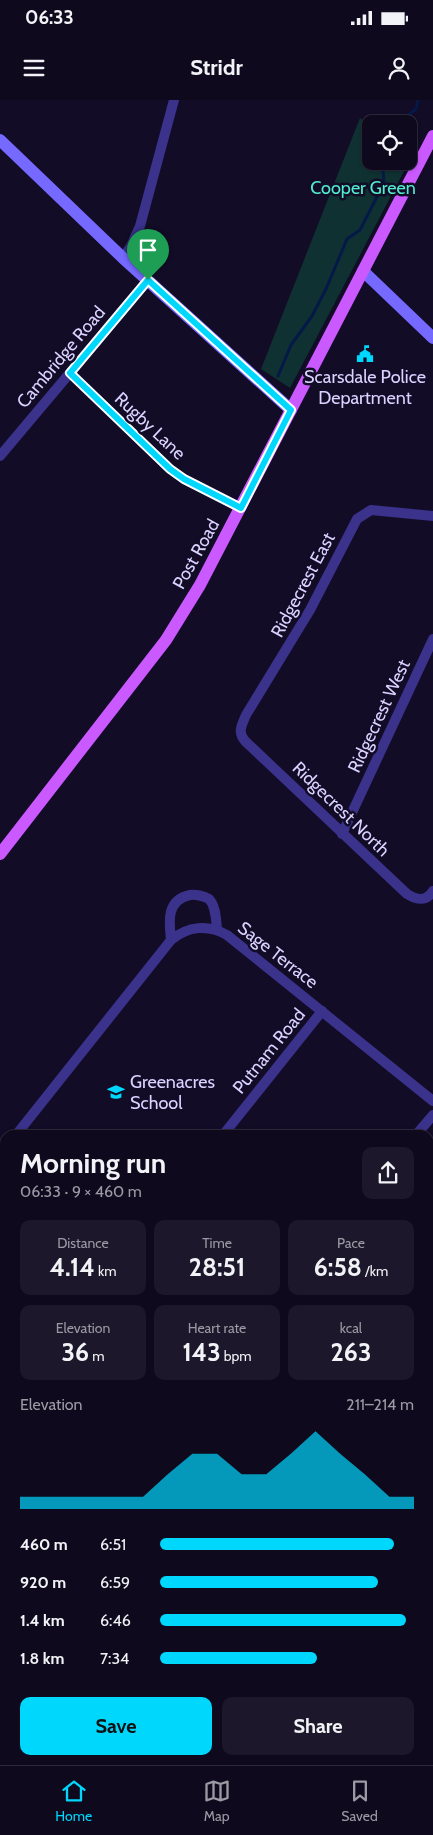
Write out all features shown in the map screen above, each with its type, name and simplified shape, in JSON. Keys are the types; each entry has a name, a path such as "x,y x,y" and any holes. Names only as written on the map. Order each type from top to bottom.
{"main road":[{"name":"Post Road","path":"0,854 166,640 200,585 433,136"}],"street":[{"path":"123,258 140,226 174,100"},
{"path":"0,140 123,258 291,410"},
{"path":"363,271 431,331"},
{"name":"Cambridge Road","path":"0,456 148,280"},
{"name":"Rugby Lane","path":"70,373 170,469 184,479 241,508"},
{"name":"Ridgecrest East","path":"240,735 246,715 310,610 357,519 371,510 433,516"},
{"name":"Ridgecrest West","path":"342,834 433,639"},
{"name":"Ridgecrest North","path":"240,735 407,894 413,898 424,900 433,891"},
{"path":"171,940 169,922 172,906 192,895 208,899 214,908 217,929"},
{"name":"Sage Terrace","path":"20,1130 171,940 179,933 198,928 217,929 227,935 433,1101"},
{"name":"Putnam Road","path":"226,1130 322,1011"},
{"path":"420,1130 433,1115"}],"green space":[{"name":"Cooper Green","path":"360,118 362,119 362,170 405,170 290,388 261,369"}],"waterway":[{"path":"408,115 416,109 418,100"},
{"path":"278,376 291,345 312,316 326,289 347,239 360,230 384,183 383,170"}],"place":[{"name":"Scarsdale Police Department","path":"365,354"},
{"name":"Greenacres School","path":"116,1092"}],"route":[{"path":"148,280 291,410 241,508 184,479 170,469 70,373 148,280"}]}
